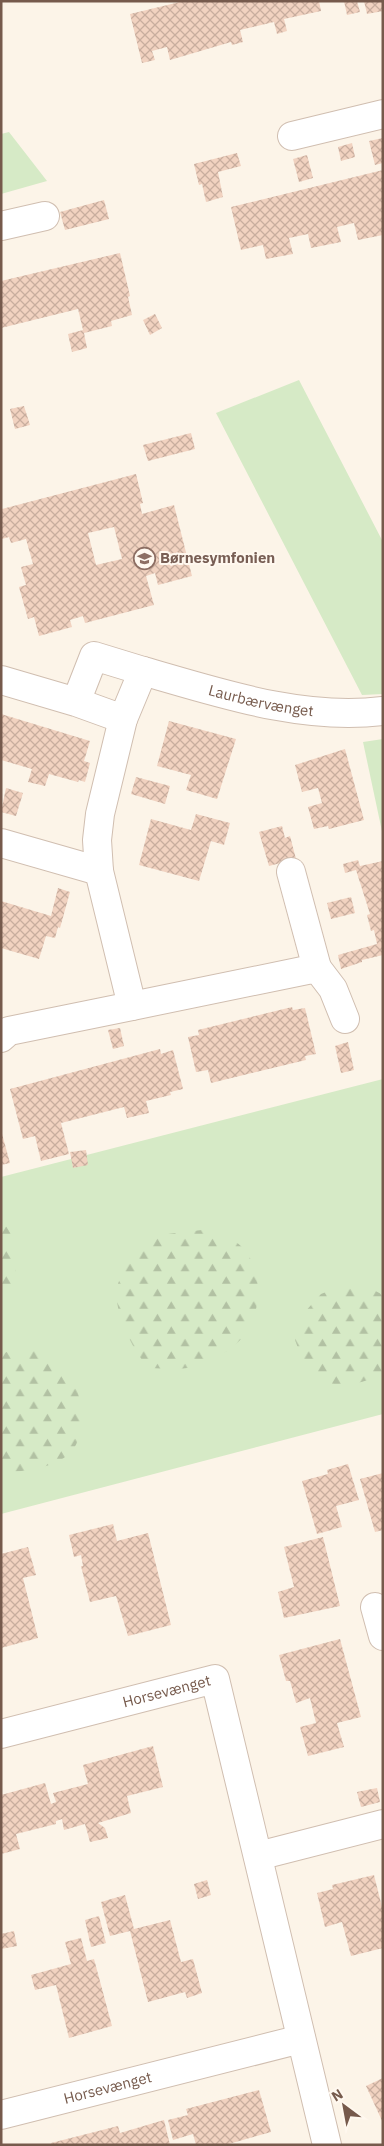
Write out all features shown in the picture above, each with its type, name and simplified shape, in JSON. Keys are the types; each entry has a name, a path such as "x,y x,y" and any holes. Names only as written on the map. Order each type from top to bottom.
{"street":[{"path":"292,136 383,114"},
{"path":"1,226 45,216"},
{"name":"Laurbærvænget","path":"76,702 94,656 245,700 330,713 383,711"},
{"path":"132,1006 99,871 97,840 100,814 123,720 143,671"},
{"path":"1,680 76,702 123,720"},
{"path":"1,843 99,871"},
{"path":"291,872 317,968 333,989 345,1019"},
{"path":"1,1038 9,1030 317,968"},
{"path":"375,1607 383,1636"},
{"name":"Horsevænget","path":"1,1734 215,1679 327,2145"},
{"path":"258,1856 383,1824"},
{"name":"Horsevænget","path":"1,2115 301,2039"}],"green space":[{"path":"9,132 47,181 1,194 1,134"},
{"path":"299,380 383,542 383,694 362,695 216,413"},
{"path":"383,739 383,836 363,742"},
{"path":"383,1079 383,1414 1,1514 1,1177"},
{"path":"1,1220 13,1239 17,1259 14,1281 6,1301 1,1303"},
{"path":"202,1230 224,1236 239,1244 250,1259 258,1284 258,1298 251,1324 244,1336 235,1345 206,1362 182,1369 149,1368 137,1352 121,1319 118,1308 117,1288 121,1275 139,1250 150,1241 168,1234"},
{"path":"346,1284 368,1287 383,1295 383,1373 352,1384 319,1382 305,1366 295,1340 303,1314 321,1294"},
{"path":"21,1347 47,1354 66,1369 73,1379 80,1403 80,1431 78,1440 70,1453 56,1463 38,1468 1,1473 1,1354"}],"building":[{"path":"184,1 319,1 321,11 284,19 287,31 277,34 274,22 240,30 243,42 232,45 231,42 170,60 167,47 152,51 155,60 142,63 130,14"},
{"path":"344,1 357,1 360,12 347,15"},
{"path":"364,1 383,1 383,11 367,14"},
{"path":"383,138 383,163 375,165 369,141"},
{"path":"352,143 355,157 341,161 338,147"},
{"path":"237,153 241,166 218,172 223,197 206,202 202,184 199,185 194,164"},
{"path":"307,155 313,178 299,182 293,159"},
{"path":"383,170 383,235 358,240 354,223 337,227 341,242 311,248 308,234 289,238 293,254 266,259 263,245 241,250 231,207"},
{"path":"104,200 109,219 65,230 60,212"},
{"path":"120,253 130,296 128,297 132,315 111,321 112,326 84,333 87,348 72,352 68,334 83,330 78,309 1,328 1,281"},
{"path":"155,314 162,328 150,335 143,320"},
{"path":"24,406 30,425 15,429 10,409"},
{"path":"191,433 195,449 148,461 143,445"},
{"path":"136,474 143,503 140,504 142,514 174,505 192,576 158,585 155,573 146,576 154,605 85,623 83,616 70,620 72,627 39,636 34,617 28,619 19,587 26,585 21,567 33,564 26,539 11,543 9,537 2,539 2,509","holes":["114,527 122,559 96,565 88,533"]},
{"path":"1,714 90,741 84,761 90,763 85,782 79,780 78,782 49,774 45,786 28,782 32,769 1,760"},
{"path":"169,721 236,739 217,799 186,790 191,775 157,766"},
{"path":"345,749 364,820 329,829 328,826 314,829 308,807 322,803 318,788 302,792 295,765"},
{"path":"136,777 170,786 165,804 131,794"},
{"path":"6,788 23,793 16,816 1,812"},
{"path":"196,814 230,823 224,845 211,841 199,881 139,865 151,819 191,830"},
{"path":"282,826 285,838 290,836 296,859 269,866 259,832"},
{"path":"358,860 360,866 383,861 383,955 362,960 362,962 341,969 338,955 377,944 374,930 371,931 367,915 370,914 356,870 345,873 343,864"},
{"path":"58,888 70,892 60,928 58,927 55,938 46,936 39,959 1,948 1,901 51,916"},
{"path":"351,897 355,913 331,919 327,903"},
{"path":"292,1007 293,1010 305,1008 316,1054 305,1056 306,1060 211,1083 208,1070 196,1072 188,1037 199,1035 198,1030"},
{"path":"120,1028 124,1046 113,1049 108,1030"},
{"path":"348,1042 354,1070 341,1073 335,1046"},
{"path":"160,1049 161,1054 173,1050 183,1089 170,1092 171,1095 146,1101 149,1113 127,1118 124,1107 61,1123 69,1154 41,1161 35,1136 23,1139 10,1089"},
{"path":"1,1130 10,1163 1,1165"},
{"path":"86,1150 88,1165 73,1168 70,1152"},
{"path":"348,1464 359,1500 336,1506 342,1527 317,1534 302,1481 328,1474 327,1470"},
{"path":"383,1473 383,1530 375,1532 360,1479"},
{"path":"113,1524 117,1541 148,1533 171,1625 128,1636 116,1596 90,1602 81,1566 83,1566 81,1555 74,1557 69,1535"},
{"path":"323,1537 340,1606 284,1618 278,1592 294,1587 284,1547"},
{"path":"28,1547 36,1575 23,1578 38,1638 1,1648 1,1554"},
{"path":"340,1639 361,1717 337,1723 344,1747 308,1756 300,1727 316,1723 310,1698 296,1703 290,1681 286,1681 279,1655"},
{"path":"153,1746 163,1787 127,1796 131,1813 98,1823 105,1828 108,1838 90,1842 85,1824 64,1830 62,1819 56,1821 56,1824 16,1834 20,1849 1,1854 1,1795 45,1783 51,1804 56,1802 53,1793 88,1784 83,1765"},
{"path":"377,1788 380,1802 361,1807 357,1792"},
{"path":"374,1875 383,1911 383,1948 351,1956 342,1922 325,1927 317,1893 333,1889 332,1885"},
{"path":"207,1880 211,1895 198,1899 194,1884"},
{"path":"125,1895 134,1929 170,1920 181,1962 193,1959 202,1993 187,1998 185,1992 148,2002 130,1931 110,1936 101,1902"},
{"path":"99,1916 106,1943 91,1947 85,1920"},
{"path":"14,1931 17,1946 1,1949 1,1934"},
{"path":"81,1938 87,1961 94,1959 112,2026 69,2038 56,1985 35,1990 31,1975 71,1964 65,1942"},
{"path":"383,2078 383,2123 366,2086"},
{"path":"259,2090 271,2132 225,2145 196,2145 193,2134 173,2140 168,2120 188,2115 186,2109"},
{"path":"164,2120 170,2145 51,2145 51,2143 118,2126 120,2133"}],"place":[{"name":"Børnesymfonien","path":"144,558"}]}
